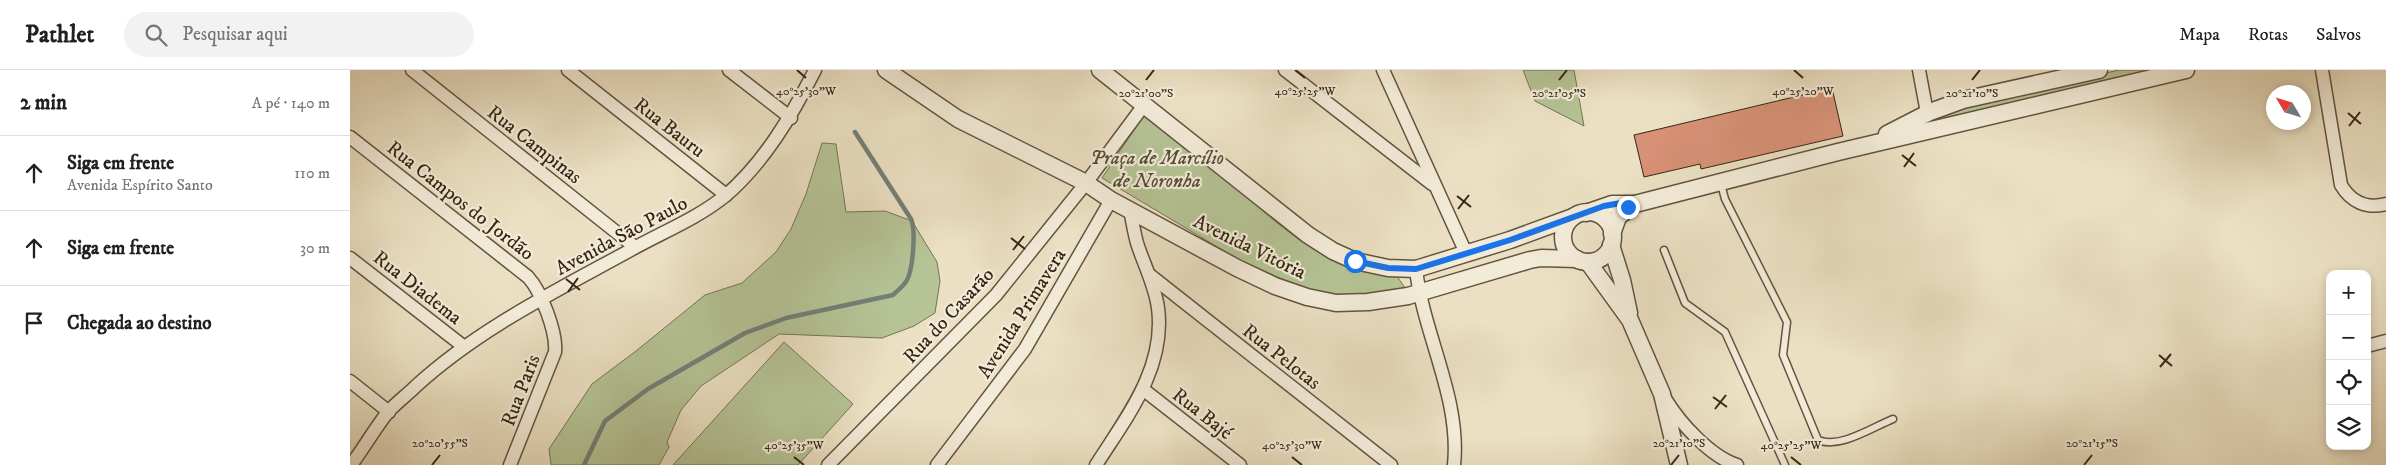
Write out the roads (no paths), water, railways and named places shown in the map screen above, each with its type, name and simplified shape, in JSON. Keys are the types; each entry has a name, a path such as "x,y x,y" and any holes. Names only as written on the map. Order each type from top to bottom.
{"street":[{"name":"Rua Campinas","path":"412,70 636,247"},
{"name":"Rua Bauru","path":"568,70 726,195"},
{"path":"729,70 791,118"},
{"name":"Avenida São Paulo","path":"352,465 389,412 440,364 463,346 542,299 636,247 696,217 726,195 746,175 791,118 815,70"},
{"name":"Avenida Vitória","path":"886,70 958,119 1086,182 1111,200 1236,268 1275,286 1307,297 1336,303 1368,302 1413,295 1530,260 1541,258 1582,261"},
{"path":"1100,70 1308,235 1333,251 1355,261 1388,268 1416,269 1510,240 1612,204 1634,204 1838,152 2186,70"},
{"path":"1285,70 1434,186"},
{"path":"1382,70 1466,253"},
{"path":"1918,70 1927,113"},
{"path":"1838,152 1877,138 1927,113 1963,100 2099,70"},
{"path":"2322,70 2341,185 2349,195 2360,203 2372,206 2386,204"},
{"path":"1086,182 1144,105"},
{"name":"Rua Campos do Jordão","path":"350,137 528,277 542,299"},
{"name":"Rua do Casarão","path":"828,465 996,295 1086,182"},
{"name":"Avenida Primavera","path":"936,465 1025,348 1111,200"},
{"path":"1582,261 1598,260 1606,254 1618,217 1634,204"},
{"path":"1096,465 1144,390 1157,350 1159,309 1151,276 1137,242 1130,209"},
{"path":"1630,320 1582,261 1569,254 1564,246 1563,235 1566,225 1579,215 1593,213 1602,217 1609,224 1630,320 1662,394 1678,464"},
{"name":"Rua Diadema","path":"350,258 463,346"},
{"path":"1416,269 1413,295 1452,412 1457,437 1454,465"},
{"name":"Rua Pelotas","path":"1151,276 1390,465"},
{"name":"Rua Paris","path":"510,465 555,352 554,338 542,299"},
{"path":"2371,345 2386,341"},
{"path":"350,381 389,412"},
{"name":"Rua Bajé","path":"1144,390 1240,465"},
{"path":"1662,394 1686,428 1731,464"}],"lane":[{"path":"1721,182 1725,199 1787,322 1783,355 1818,440 1828,444 1838,442 1892,419"},
{"path":"1664,250 1685,303 1725,332 1785,465"}],"waterway":[{"path":"584,465 605,421 648,389 745,333 786,318 893,295 904,284 909,275 912,259 913,224 855,132"}],"park label":[{"name":"Praça de Marcílio de Noronha","path":"1157,168"}]}
